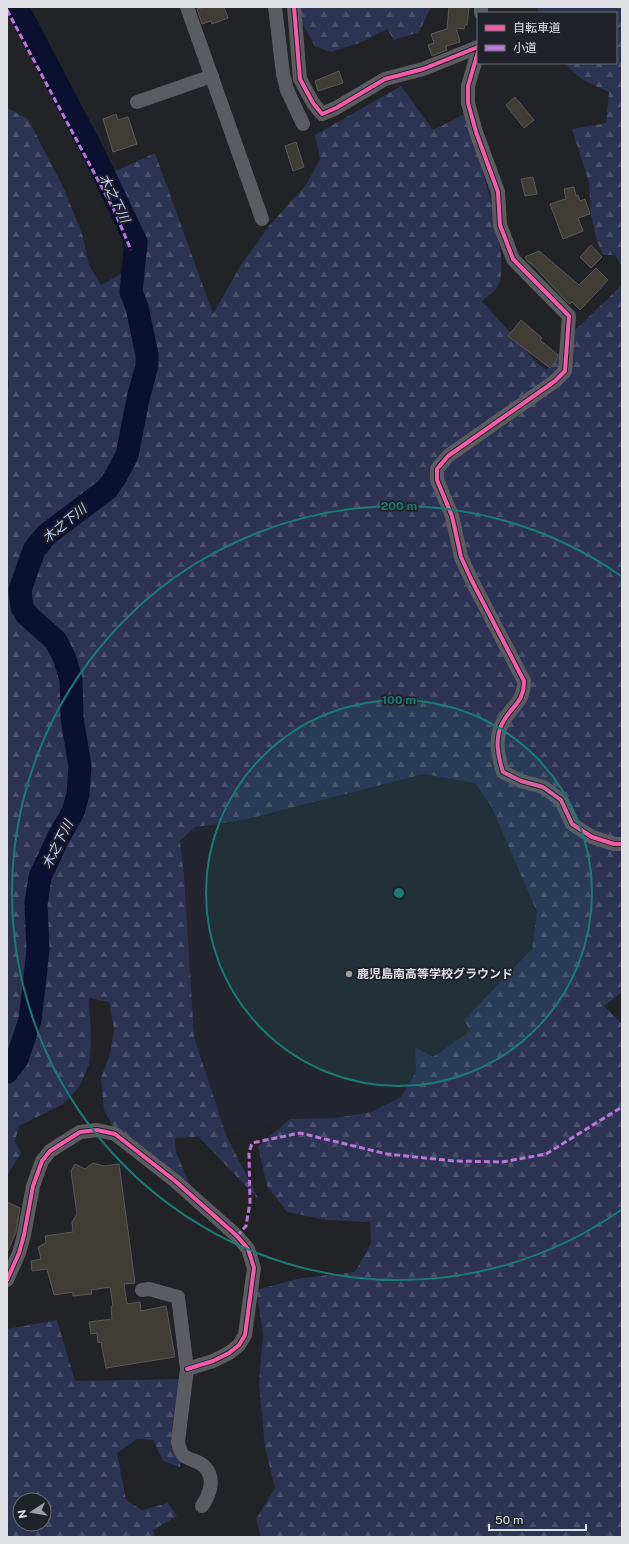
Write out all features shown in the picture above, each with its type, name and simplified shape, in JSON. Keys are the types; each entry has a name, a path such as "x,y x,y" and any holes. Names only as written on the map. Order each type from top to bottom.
{"street":[{"path":"187,7 262,219"},
{"path":"275,7 283,74 287,90 303,124"},
{"path":"294,7 300,79 313,103 322,114 336,108 385,79 423,69 477,47"},
{"path":"477,55 468,86 468,103 476,132 498,192 500,225 513,259 569,316 565,371 555,381 448,456 437,469 437,480 452,516 461,557 466,569 524,681 524,693 503,722 498,741 498,755 503,772 520,781 543,787 561,800 572,824 592,837 614,844 622,844"},
{"path":"137,102 212,76"},
{"path":"7,1280 21,1247 32,1186 42,1161 50,1151 80,1132 97,1130 115,1134 174,1180 237,1236 248,1249 252,1262 254,1273 245,1335 239,1345 229,1353 213,1361 187,1369"},
{"path":"142,1290 149,1289 178,1297 187,1369 178,1442 180,1451 184,1456 203,1465 208,1472 211,1483 208,1497 202,1506"}],"shaded area":[{"name":"鹿児島南高等学校グラウンド","path":"424,774 475,783 491,806 537,912 532,949 485,998 470,1031 433,1058 415,1047 416,1072 401,1097 371,1112 336,1118 290,1119 226,1135 194,1037 184,875 180,841 195,827 243,820"}],"green space":[{"path":"293,7 431,7 419,32 394,40 387,29 362,42 331,52 315,46"},
{"path":"536,7 622,7 622,266 615,255 603,255 597,241 591,215 589,183 572,129 606,123 609,92 583,80 565,64 617,64 617,12 538,12"},
{"path":"401,86 433,130 465,114 491,202 501,252 501,272 498,286 482,301 538,364 547,370 572,333 622,285 622,992 604,1006 622,1024 622,1537 261,1537 256,1519 275,1488 265,1447 259,1383 263,1333 256,1290 301,1278 355,1272 371,1243 370,1222 327,1220 287,1212 267,1186 258,1146 290,1119 336,1118 371,1112 401,1097 416,1072 415,1047 433,1057 470,1031 464,1020 532,949 537,912 491,806 475,783 424,774 243,820 195,827 180,841 184,875 194,1037 226,1135 259,1200 199,1137 175,1138 176,1152 188,1181 188,1188 114,1129 104,1110 101,1078 110,1054 114,1029 109,1002 89,998 91,1041 89,1065 79,1087 63,1104 19,1126 15,1141 21,1153 7,1176 7,392 9,384 7,375 7,108 28,119 65,191 83,237 89,265 101,285 135,266 134,255 148,252 109,174 155,153 213,314 241,265 269,226 306,185 320,159 315,135"},
{"path":"57,1320 75,1381 181,1379 184,1417 180,1467 163,1461 153,1440 137,1439 117,1453 126,1500 142,1510 168,1503 177,1516 153,1530 155,1537 7,1537 7,1329"}],"building":[{"path":"204,7 224,7 228,18 212,24 211,21 202,24 197,9"},
{"path":"449,7 469,7 467,25 465,25 464,29 456,28 460,42 446,46 447,50 432,56 428,45 434,43 431,34 447,29"},
{"path":"339,71 343,83 318,91 315,81"},
{"path":"515,97 534,120 524,128 506,105"},
{"path":"116,114 118,120 128,117 137,144 113,152 103,119"},
{"path":"296,142 304,167 293,171 285,146"},
{"path":"533,177 537,194 525,196 521,179"},
{"path":"574,187 576,196 578,195 580,201 585,199 590,214 578,218 583,231 563,239 550,204 566,199 564,189"},
{"path":"591,245 602,257 591,268 580,257"},
{"path":"539,251 579,285 596,268 608,280 580,310 572,302 570,304 566,301 533,265 528,262 525,257"},
{"path":"521,320 542,338 540,340 558,355 557,359 550,368 508,336"},
{"path":"93,1163 104,1166 119,1164 135,1283 124,1284 127,1304 140,1302 141,1311 166,1306 175,1357 106,1368 101,1342 98,1343 97,1333 91,1334 89,1322 112,1319 111,1307 113,1306 110,1287 91,1290 92,1294 73,1296 73,1292 54,1295 47,1269 32,1271 31,1261 41,1259 38,1247 46,1243 45,1236 73,1232 72,1222 77,1214 71,1171 75,1164 85,1169"},
{"path":"7,1202 20,1208 16,1232 7,1253"}],"waterway":[{"name":"木之下川","path":"7,1072 17,1059 30,1020 38,950 36,904 40,877 59,836 73,812 78,794 80,766 72,718 71,680 65,659 56,641 26,614 22,607 20,590 34,550 46,535 107,489 116,476 127,455 138,399 147,365 147,355 137,307 131,292 136,242 92,150 17,7"}],"marked path":[{"path":"7,10 114,210 131,250"},
{"path":"237,1236 246,1226 250,1203 249,1153 252,1143 300,1133 387,1154 454,1161 502,1162 546,1154 622,1107"}],"cycle path":[{"path":"294,7 300,79 313,103 322,114 336,108 385,79 423,69 477,47"},
{"path":"477,55 468,86 468,103 476,132 498,192 500,225 513,259 569,316 565,371 555,381 448,456 437,469 437,480 452,516 461,557 524,681 520,699 506,716 498,734 498,753 503,772 521,781 543,787 561,800 572,824 592,837 614,844 622,844"},
{"path":"7,1280 19,1253 24,1235 33,1186 42,1161 50,1151 80,1132 97,1130 115,1134 174,1180 237,1236 248,1249 254,1268 245,1335 239,1345 229,1353 213,1361 187,1369"}],"place":[{"name":"鹿児島南高等学校グラウンド","path":"349,974"}]}
